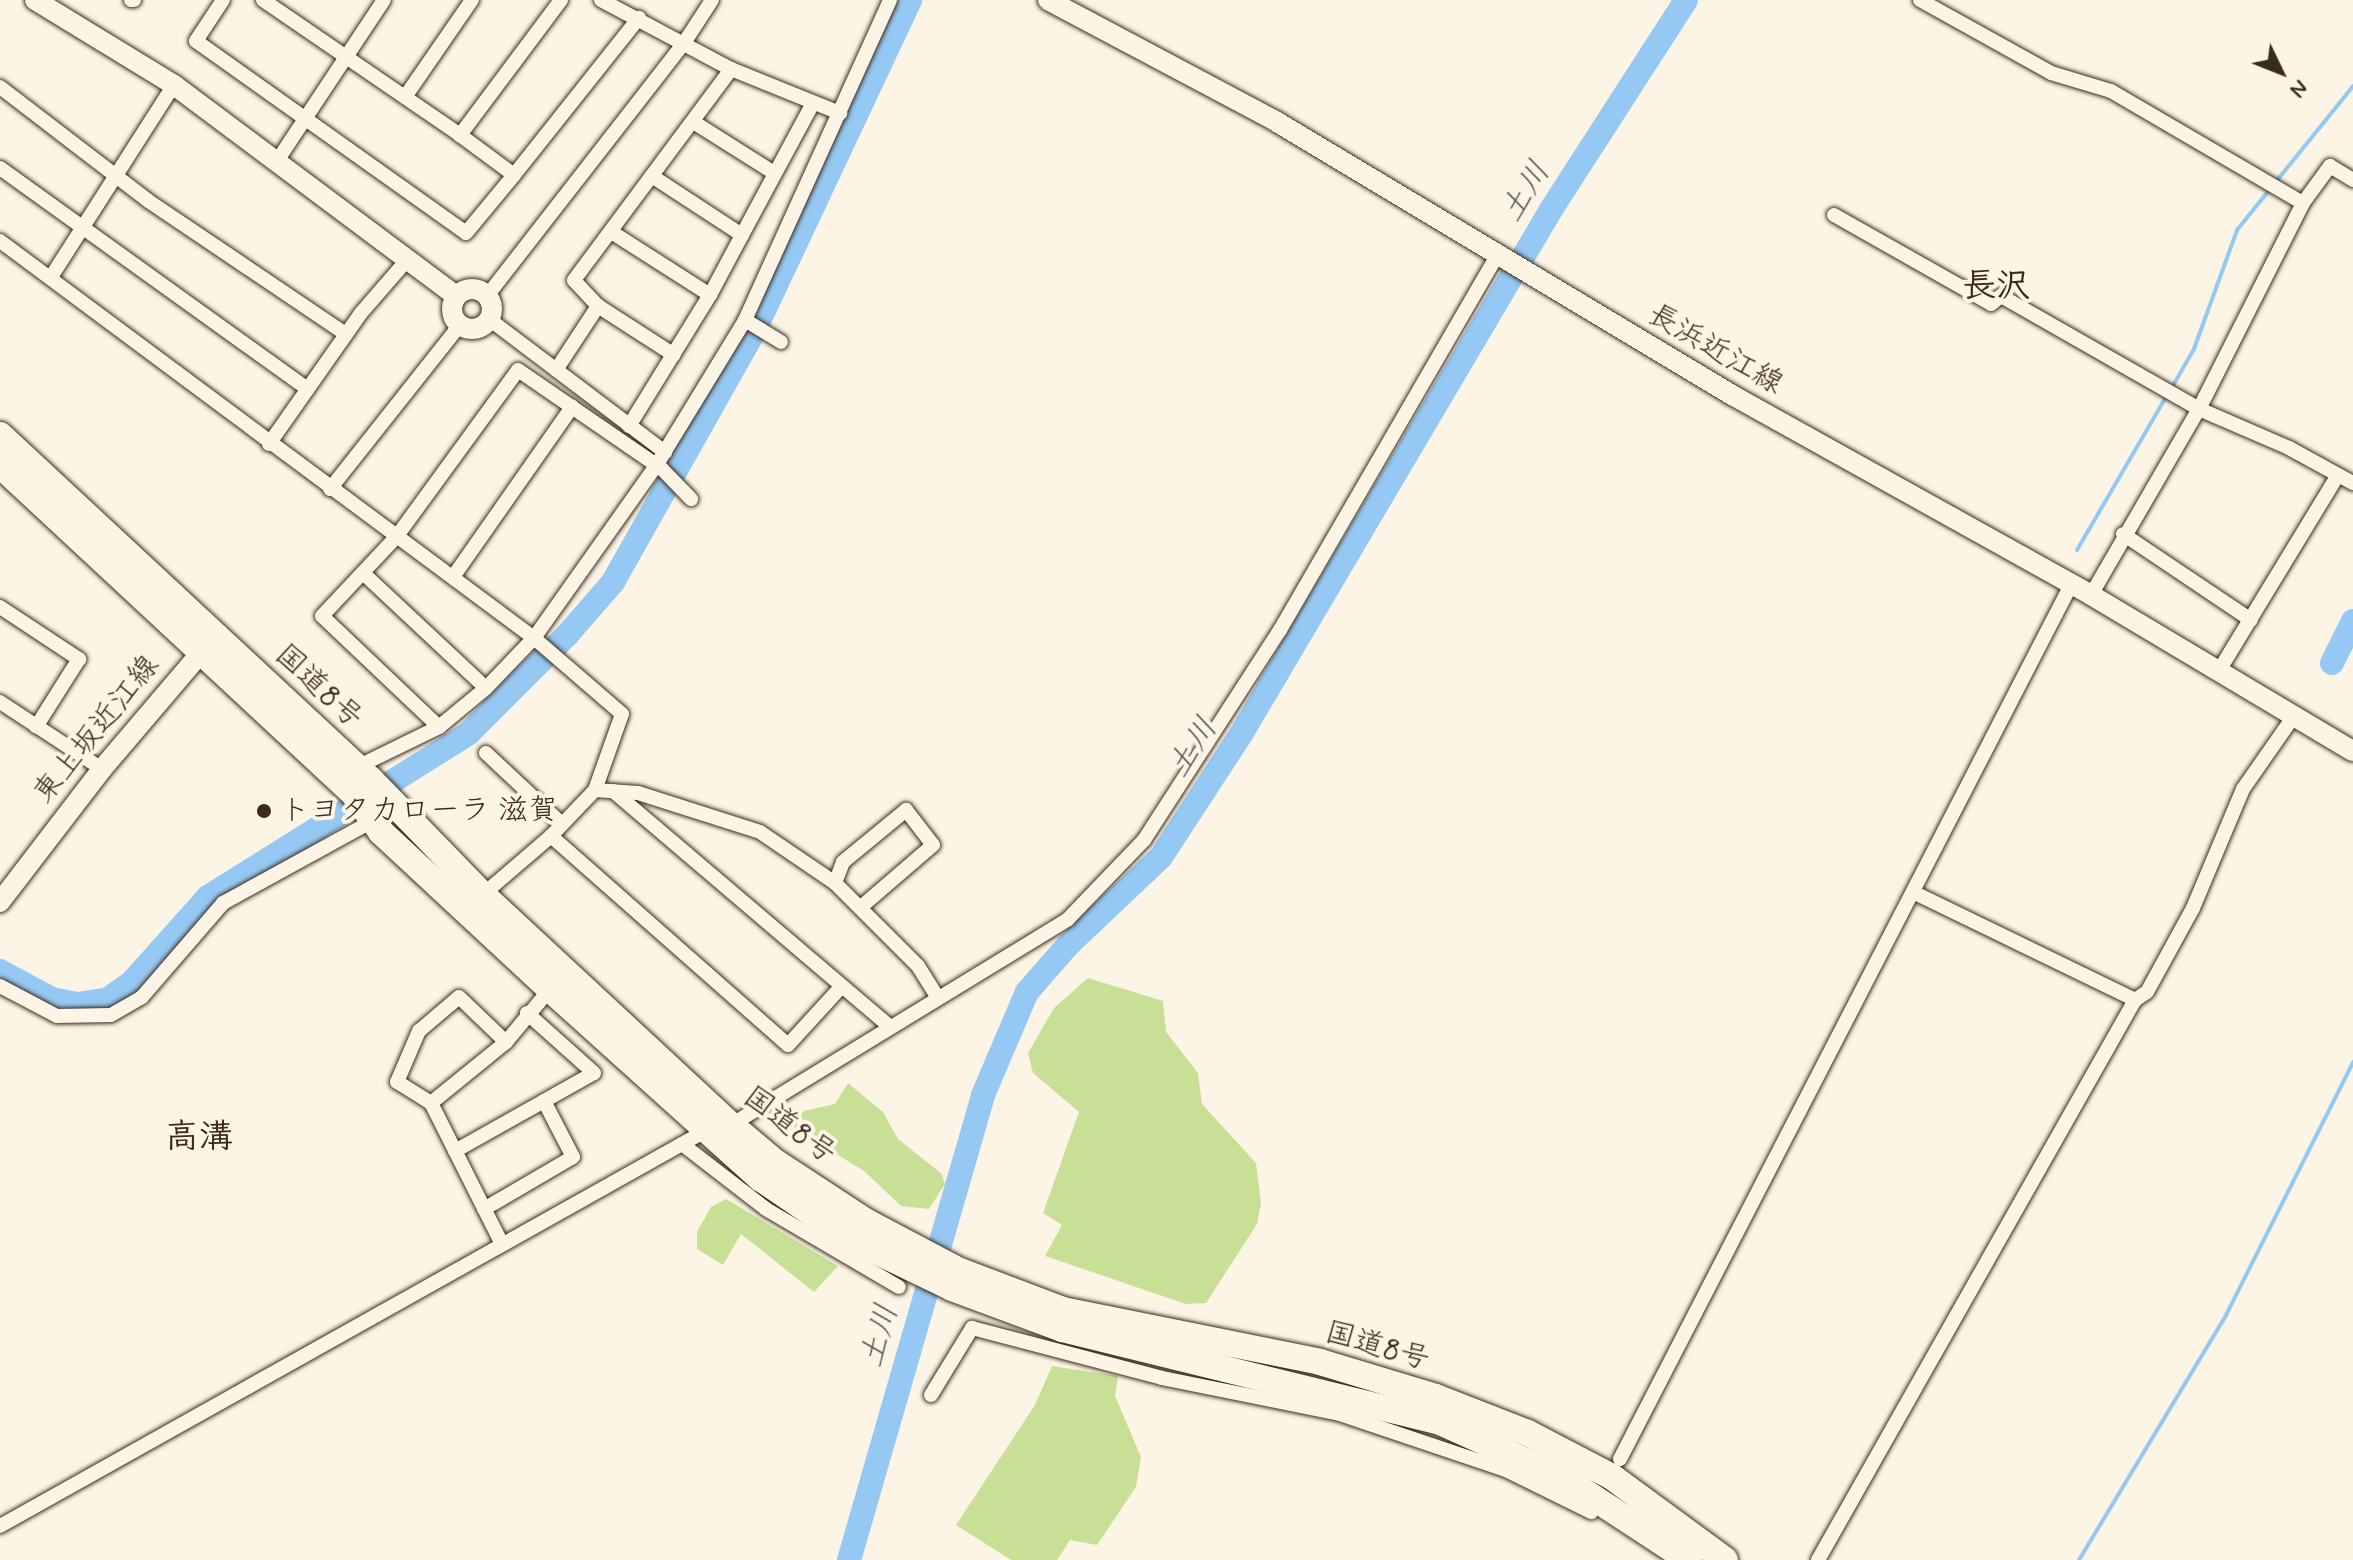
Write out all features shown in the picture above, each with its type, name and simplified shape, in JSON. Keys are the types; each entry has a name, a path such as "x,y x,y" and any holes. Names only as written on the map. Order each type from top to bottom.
{"highway":[{"name":"国道8号","path":"0,435 208,645"},
{"name":"国道8号","path":"0,465 361,780 382,826 475,903 719,1128"},
{"name":"国道8号","path":"475,903 550,989 719,1128 775,1162 861,1232 1062,1329 1440,1422 1562,1477 1689,1560"},
{"name":"国道8号","path":"956,1279 1063,1310 1320,1362 1436,1397 1573,1455 1652,1504 1725,1560"}],"main road":[{"path":"35,0 174,85 456,296"},
{"name":"長浜近江線","path":"1048,0 1277,122 1537,280 2220,669 2353,751"},
{"path":"472,289 487,296 489,319 473,329 460,325 452,309 456,296 472,289"},
{"name":"東上坂近江線","path":"0,902 102,769 208,645"}],"street":[{"path":"223,0 196,41 466,233 639,18"},
{"path":"263,0 514,175"},
{"path":"277,161 384,0"},
{"path":"405,97 472,0"},
{"path":"460,135 561,0"},
{"path":"601,0 731,69 812,105 840,113"},
{"path":"487,296 684,43 712,0"},
{"path":"361,780 439,727 536,641 659,468 665,452 745,320 890,0"},
{"path":"1920,0 2051,73 2111,91 2303,203"},
{"path":"674,355 598,306 574,280 695,123 731,69"},
{"path":"51,277 174,85"},
{"path":"0,87 118,176 346,334"},
{"path":"629,426 710,295 812,105"},
{"path":"695,123 774,173"},
{"path":"2091,595 2123,534 2199,409 2303,203 2330,166 2353,180"},
{"path":"0,168 308,389"},
{"path":"652,176 742,235"},
{"path":"1834,215 1991,304 2001,296 2199,409 2289,448 2353,483"},
{"path":"613,233 710,295"},
{"path":"0,241 269,444 453,577 536,641 622,714 595,790 551,836 475,903"},
{"path":"0,1526 682,1144 719,1128 1068,919 1144,840 1280,630 1500,258"},
{"path":"269,444 346,334 408,259"},
{"path":"556,370 598,306"},
{"path":"489,319 665,452"},
{"path":"745,320 781,342"},
{"path":"330,489 460,325"},
{"path":"439,727 322,616 397,536 518,370 659,468 690,497"},
{"path":"453,577 572,407"},
{"path":"2220,669 2338,475"},
{"path":"2123,534 2251,620"},
{"path":"363,573 486,688"},
{"path":"1620,1459 1915,893 2071,585"},
{"path":"0,607 79,659 36,727"},
{"path":"0,702 102,769"},
{"path":"1818,1560 2135,1000 2147,992 2193,908 2243,789 2294,716"},
{"path":"486,753 562,824"},
{"path":"595,790 638,793 760,832 835,883 861,907 918,966 937,996"},
{"path":"613,791 889,1026"},
{"path":"835,883 843,862 906,810 933,845 861,907"},
{"path":"0,986 57,1016 111,1015 142,997 223,903 382,826"},
{"path":"551,836 788,1045 841,987"},
{"path":"1915,893 2135,1000"},
{"path":"431,1103 506,1042 550,989"},
{"path":"502,1244 431,1103 397,1082 419,1031 459,997 506,1042"},
{"path":"455,1151 594,1073 527,1013"},
{"path":"484,1209 573,1157 544,1101"},
{"path":"682,1144 766,1209 899,1287"},
{"path":"931,1395 972,1328 1162,1378 1340,1414 1508,1471 1591,1512"}],"green space":[{"path":"1088,978 1163,1001 1166,1032 1198,1073 1202,1104 1256,1163 1261,1203 1257,1224 1206,1303 1186,1304 1045,1256 1062,1225 1043,1213 1079,1112 1033,1073 1028,1053 1054,1008"},
{"path":"848,1083 883,1112 898,1139 942,1174 945,1184 929,1209 901,1206 864,1171 794,1128 795,1118 804,1111 835,1104"},
{"path":"726,1199 838,1266 814,1292 741,1234 723,1265 697,1249 697,1232 711,1207"},
{"path":"1052,1366 1118,1376 1115,1396 1141,1457 1136,1487 1097,1545 1070,1540 1057,1560 1011,1560 956,1525 1035,1405"}],"waterway":[{"path":"0,971 52,999 78,1004 108,999 132,982 208,897 469,733 568,634 613,582 753,334 910,0"},
{"name":"土川","path":"849,1560 983,1095 1027,992 1068,945 1161,857 1243,731 1552,208 1686,0"},
{"path":"2171,389 2194,349 2237,230 2353,86"},
{"path":"2077,550 2166,397"},
{"path":"2332,663 2353,621"},
{"path":"2079,1560 2226,1315 2353,1062"}],"place":[{"name":"トヨタカローラ 滋賀","path":"264,811"}],"district":[{"name":"長沢","path":"1996,287"},
{"name":"高溝","path":"199,1138"}]}
